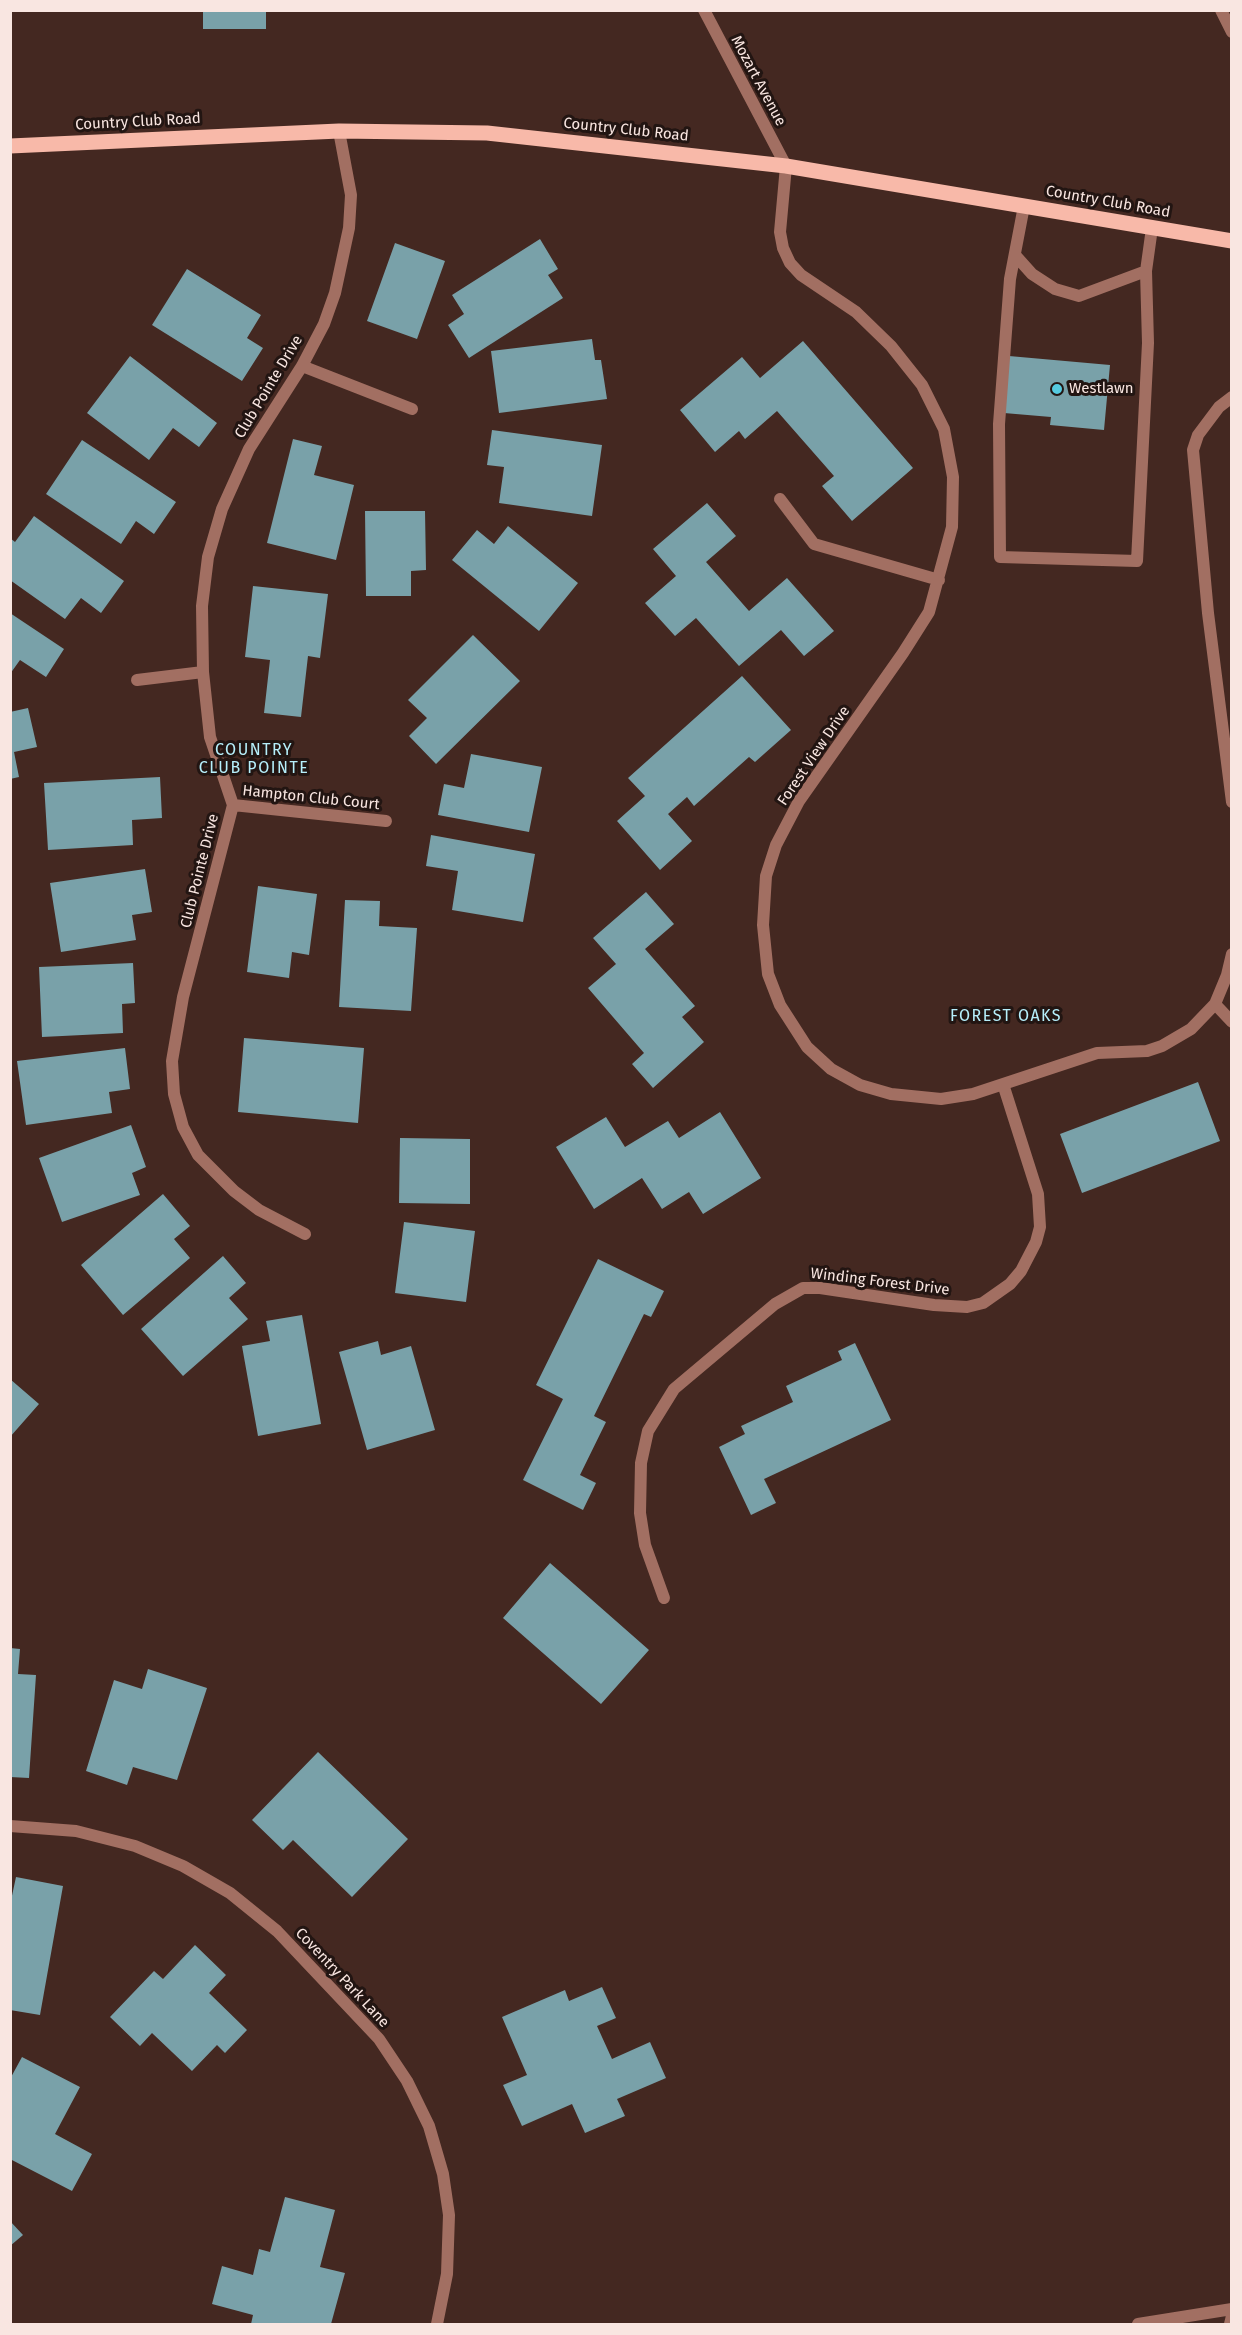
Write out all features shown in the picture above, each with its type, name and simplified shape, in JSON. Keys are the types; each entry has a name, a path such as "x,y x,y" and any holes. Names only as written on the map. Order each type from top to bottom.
{"main road":[{"name":"Country Club Road","path":"10,146 339,131 487,133 786,166 1232,241"}],"street":[{"name":"Mozart Avenue","path":"704,10 786,166"},
{"path":"1221,10 1232,32"},
{"name":"Club Pointe Drive","path":"305,1234 260,1210 234,1191 198,1155 183,1127 174,1094 172,1061 183,997 232,805 210,737 203,672 202,606 208,557 222,509 249,449 302,366 324,324 335,293 349,228 351,195 339,131"},
{"name":"Forest View Drive","path":"786,166 780,232 783,248 790,263 801,274 856,312 891,346 922,385 944,429 953,477 952,527 929,612 903,653 799,801 776,845 766,876 763,925 768,974 780,1005 807,1047 831,1069 860,1085 891,1094 941,1099 973,1094 1096,1053 1148,1051 1162,1047 1191,1029 1215,1004 1227,975 1232,954"},
{"path":"1024,206 1010,279 999,424 1000,557 1137,561 1148,343 1146,271 1152,228"},
{"path":"1015,255 1032,274 1055,289 1079,296 1146,271"},
{"path":"302,366 412,409"},
{"path":"1232,397 1219,407 1198,435 1193,450 1209,613 1232,802"},
{"path":"780,499 814,544 939,580"},
{"path":"137,680 203,672"},
{"name":"Hampton Club Court","path":"232,805 386,821"},
{"path":"1215,1004 1232,1022"},
{"name":"Winding Forest Drive","path":"664,1598 645,1545 640,1513 641,1463 648,1431 674,1389 775,1304 803,1288 820,1288 934,1305 967,1307 983,1303 1010,1284 1021,1272 1036,1242 1040,1227 1038,1194 1003,1084"},
{"name":"Coventry Park Lane","path":"10,1826 76,1831 135,1846 183,1866 230,1893 277,1931 379,2039 407,2081 429,2126 443,2174 449,2215 447,2274 436,2325"},
{"path":"1138,2325 1232,2309"},
{"path":"1230,2325 1232,2316"}],"building":[{"path":"203,10 266,10 266,29 203,29"},
{"path":"540,239 558,269 548,275 563,298 469,358 448,325 464,314 452,295"},
{"path":"395,243 445,261 417,339 367,321"},
{"path":"187,269 261,315 247,338 263,348 242,381 152,325"},
{"path":"592,339 595,360 601,360 607,399 499,413 491,351"},
{"path":"803,341 913,468 852,521 822,486 834,476 777,411 745,439 739,431 715,452 680,410 742,357 760,378"},
{"path":"130,356 217,423 199,447 173,428 149,460 87,413"},
{"name":"Westlawn","path":"1009,356 1110,365 1104,430 1050,425 1051,417 1004,413"},
{"path":"492,430 602,445 592,516 499,503 504,467 487,465"},
{"path":"293,439 322,446 314,475 354,485 336,560 267,543"},
{"path":"82,440 176,502 154,534 136,521 121,544 46,494"},
{"path":"707,503 736,536 706,562 749,611 787,578 834,631 804,656 781,630 739,666 696,618 675,636 645,603 676,576 653,549"},
{"path":"365,511 425,511 426,570 411,571 411,596 366,596"},
{"path":"34,516 124,581 101,613 81,598 65,619 10,580 10,538 15,542"},
{"path":"508,526 578,583 539,631 452,560 477,530 494,544"},
{"path":"253,586 328,594 320,658 308,656 301,717 264,713 270,660 245,657"},
{"path":"10,613 64,649 46,677 20,660 10,674"},
{"path":"473,635 520,681 436,764 409,736 427,718 408,700"},
{"path":"742,676 791,730 755,762 749,757 694,806 687,797 668,814 692,841 660,870 617,821 645,796 628,778"},
{"path":"28,708 37,747 14,752 19,777 10,779 10,712"},
{"path":"471,754 542,767 529,832 438,815 444,784 464,788"},
{"path":"160,777 162,818 132,820 133,845 48,850 44,783"},
{"path":"431,835 535,854 523,922 452,910 458,871 426,866"},
{"path":"145,869 152,912 132,915 136,940 61,952 50,883"},
{"path":"258,886 317,894 309,955 292,952 289,978 247,972"},
{"path":"646,892 674,924 645,949 695,1006 682,1017 704,1042 653,1088 632,1064 644,1053 588,988 616,964 593,938"},
{"path":"345,900 380,901 379,926 417,928 411,1011 339,1007"},
{"path":"133,963 135,1003 122,1004 123,1033 42,1037 39,967"},
{"path":"244,1038 364,1048 358,1123 238,1112"},
{"path":"125,1048 130,1089 109,1092 112,1113 26,1125 17,1061"},
{"path":"1198,1082 1220,1141 1082,1193 1060,1134"},
{"path":"720,1112 761,1178 703,1214 689,1192 662,1209 642,1178 594,1209 556,1147 606,1117 625,1147 668,1121 679,1138"},
{"path":"131,1125 146,1167 132,1173 140,1195 62,1222 39,1158"},
{"path":"400,1138 470,1139 470,1204 399,1203"},
{"path":"163,1194 190,1226 174,1239 190,1258 123,1315 81,1265"},
{"path":"404,1222 475,1231 466,1302 395,1293"},
{"path":"223,1256 246,1283 229,1298 248,1319 183,1376 141,1329"},
{"path":"598,1259 664,1291 651,1317 644,1314 594,1416 606,1422 580,1475 596,1483 583,1510 523,1480 563,1399 536,1385"},
{"path":"302,1315 321,1424 258,1436 242,1346 270,1341 266,1321"},
{"path":"378,1341 381,1355 411,1346 435,1430 367,1450 339,1352"},
{"path":"855,1343 891,1420 764,1479 776,1503 751,1515 719,1447 745,1434 741,1426 793,1402 786,1386 842,1360 838,1351"},
{"path":"10,1379 39,1404 10,1437"},
{"path":"550,1563 649,1650 601,1704 503,1618"},
{"path":"10,1648 20,1649 18,1674 36,1675 29,1778 10,1777"},
{"path":"148,1669 207,1688 177,1780 133,1767 127,1785 86,1771 114,1680 142,1689"},
{"path":"318,1752 408,1839 352,1897 293,1840 283,1850 252,1820"},
{"path":"16,1877 63,1886 40,2015 10,2010 10,1905"},
{"path":"195,1945 226,1975 209,1993 247,2030 225,2053 217,2045 192,2071 152,2033 140,2046 110,2017 154,1971 163,1979"},
{"path":"602,1987 616,2018 597,2026 612,2059 650,2042 666,2078 617,2099 625,2116 585,2133 572,2104 522,2126 503,2085 527,2075 502,2017 565,1990 569,2001"},
{"path":"22,2057 80,2087 55,2134 92,2154 72,2191 10,2159 10,2079"},
{"path":"285,2197 335,2210 320,2267 345,2273 331,2324 251,2324 253,2315 212,2304 222,2266 253,2275 259,2249 270,2252"},
{"path":"10,2221 23,2235 10,2246"}],"place":[{"name":"Westlawn","path":"1057,389"}],"district":[{"name":"COUNTRY CLUB POINTE","path":"254,760"},
{"name":"FOREST OAKS","path":"1006,1017"}]}
